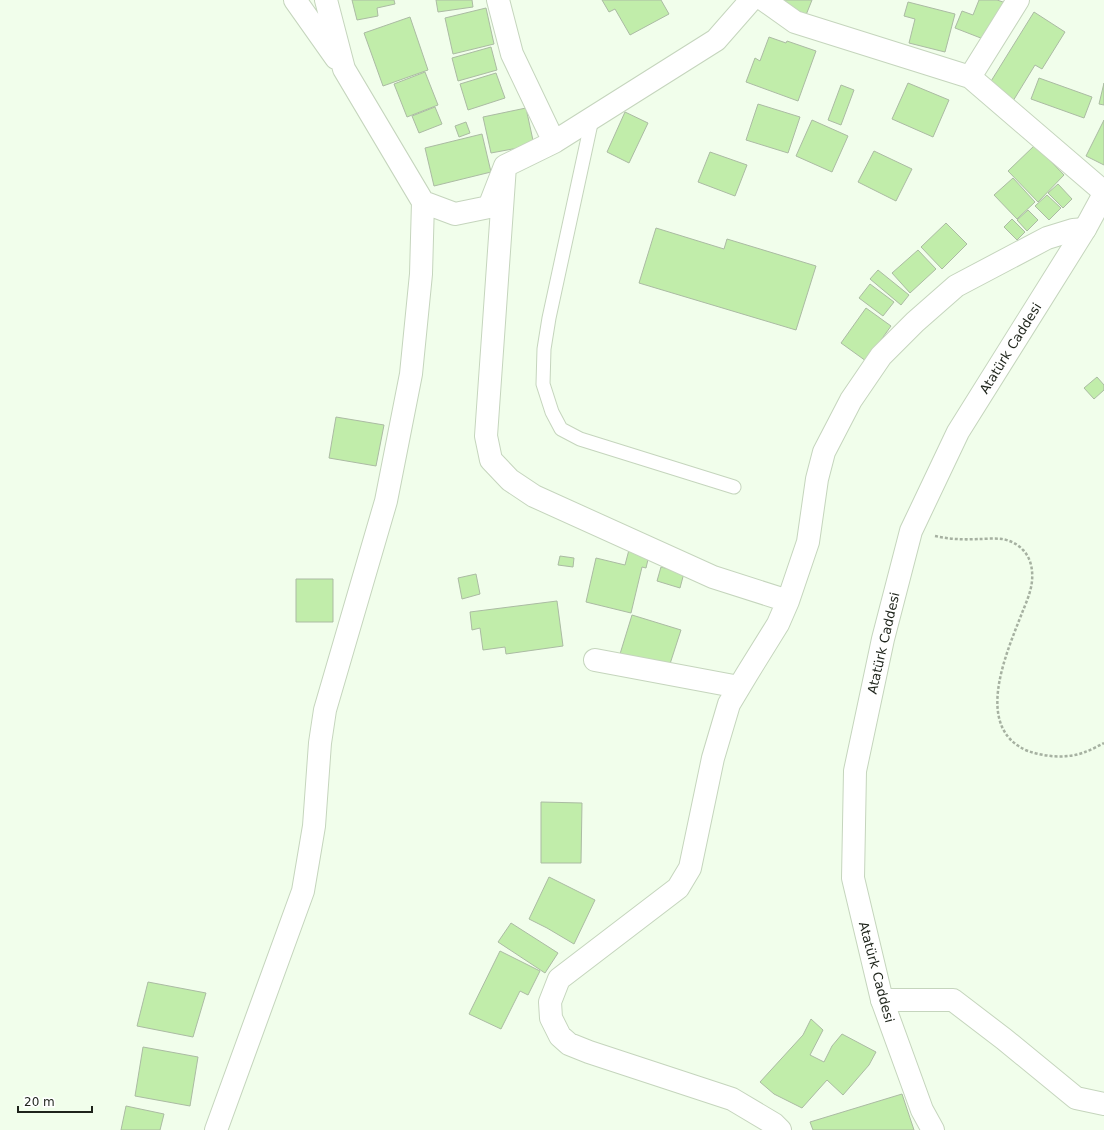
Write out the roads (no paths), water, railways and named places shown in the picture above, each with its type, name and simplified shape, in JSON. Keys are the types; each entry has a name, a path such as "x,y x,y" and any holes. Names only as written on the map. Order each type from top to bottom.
{"street":[{"path":"216,1130 303,891 314,826 320,743 325,710 386,501 411,374 421,274 423,202 344,69 296,0"},
{"path":"326,0 344,69"},
{"path":"498,0 512,54 554,142"},
{"path":"423,202 455,214 489,207 505,166 554,142 716,40 751,0"},
{"path":"764,0 795,22 970,77 1104,193"},
{"path":"970,77 1018,0"},
{"path":"505,166 486,436 491,460 510,480 534,496 713,577 788,601"},
{"name":"Atatürk Caddesi","path":"933,1130 922,1110 882,1000 853,878 855,771 883,639 911,531 958,432 1085,229 1104,193"},
{"path":"780,1130 774,1124 732,1099 569,1044 560,1036 551,1018 550,1002 559,979 678,888 690,868 713,758 729,704 778,624 788,601 808,542 817,479 824,452 851,400 881,356 956,286 1048,238 1073,230 1085,229"},
{"path":"596,660 739,687"},
{"path":"882,1000 953,1000 1004,1039 1076,1098 1104,1104"}],"lane":[{"path":"592,119 549,318 544,349 543,384 552,412 561,429 580,439 734,487"}]}
